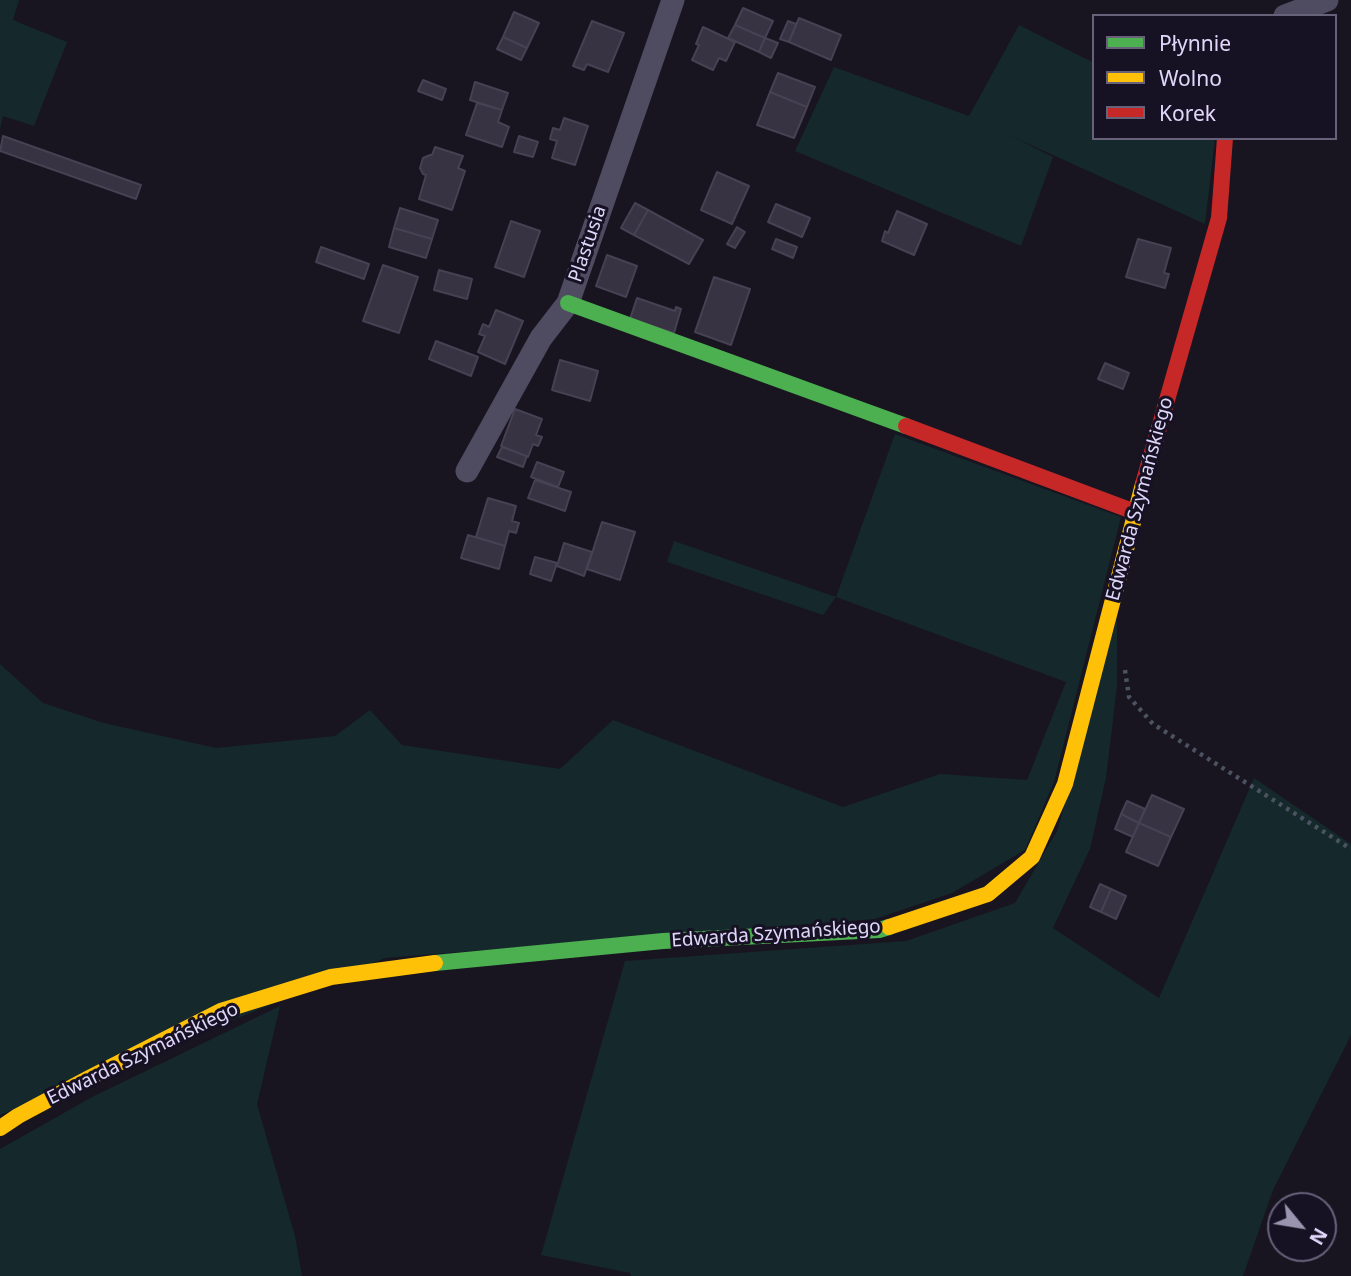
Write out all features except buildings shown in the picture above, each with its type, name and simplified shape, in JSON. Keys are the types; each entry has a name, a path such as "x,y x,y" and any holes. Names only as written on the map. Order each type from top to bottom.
{"street":[{"name":"Plastusia","path":"467,471 541,338 568,303 673,0"},
{"path":"1290,14 1328,0"},
{"name":"Edwarda Szymańskiego","path":"0,1128 89,1078 221,1010 331,977 407,966 663,941 879,930 988,894 1032,857 1065,783 1135,512 1219,218 1225,140"},
{"path":"568,303 1135,512"}],"path":[{"path":"1124,659 1129,697 1153,724 1351,849"}],"green space":[{"path":"0,0 19,0 13,20 67,42 34,126 3,116 0,129"},
{"path":"1019,25 1092,62 1092,140 1215,140 1205,224 1011,136 1053,157 1021,246 795,151 834,67 969,116"},
{"path":"895,434 1121,517 1054,782 1025,850 952,893 875,919 385,958 0,1115 0,664 43,703 104,723 216,748 335,736 370,710 402,745 560,769 613,720 843,807 940,774 1027,780 1066,682 836,597"},
{"path":"674,541 836,597 823,615 667,562"},
{"path":"1117,618 1117,686 1106,778 1090,849 1053,928 1159,998 1254,778 1351,844 1351,1035 1272,1192 1267,1192 1267,1207 1243,1276 631,1276 630,1273 541,1255 625,961 906,941 1015,903 1057,831"},
{"path":"280,1006 257,1104 295,1236 302,1276 0,1276 0,1149 92,1097"}],"traffic: fast":[{"path":"568,303 906,426"},
{"path":"435,963 663,941 879,930 889,927"}],"traffic: slow":[{"path":"889,927 988,894 1032,857 1065,784 1143,484"},
{"path":"0,1128 89,1078 221,1011 331,977 435,963"}],"traffic: jam":[{"path":"1143,484 1219,218 1225,140"},
{"path":"906,426 1135,512"}]}
